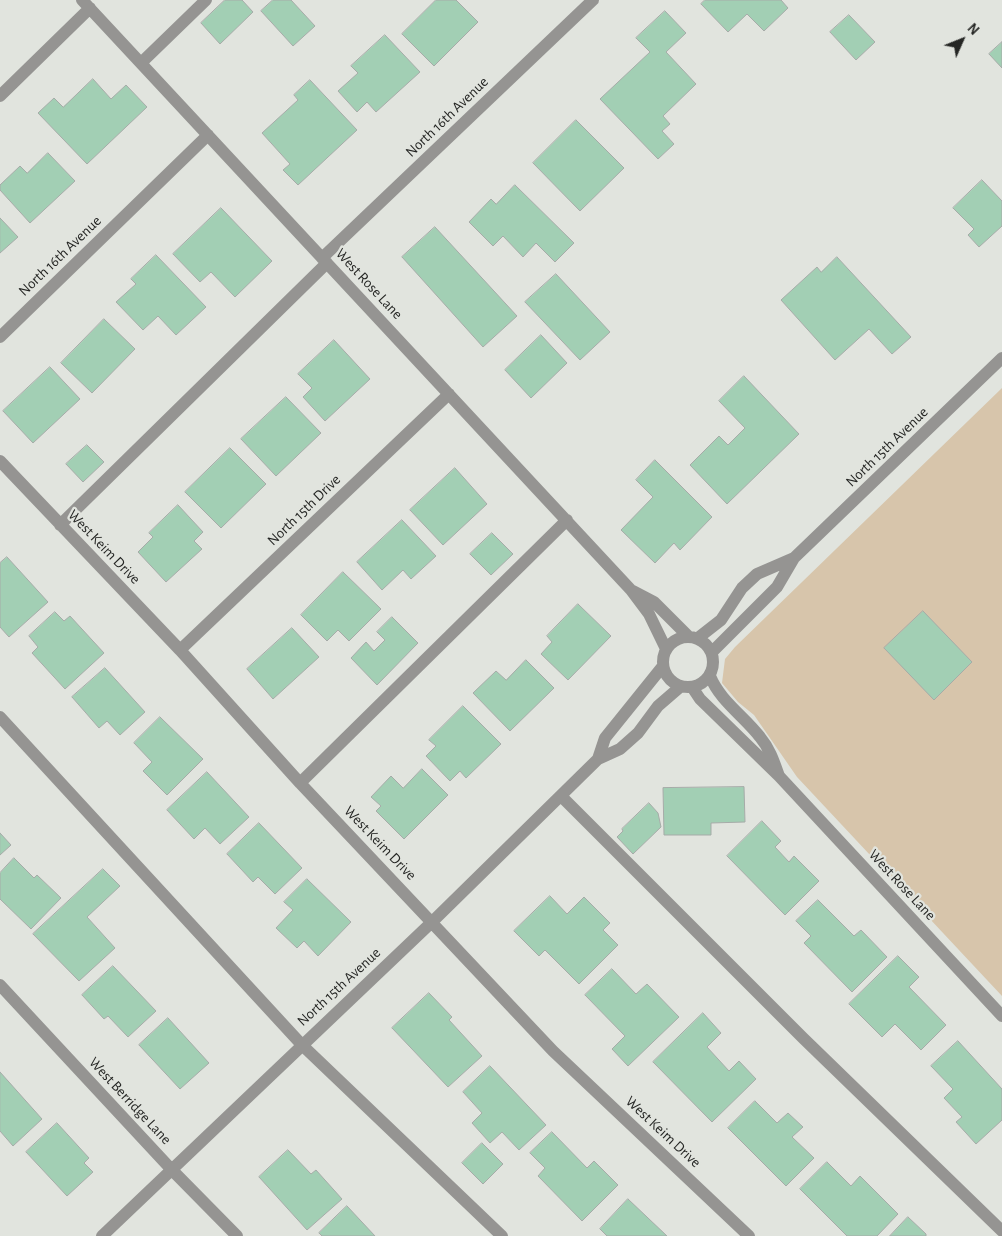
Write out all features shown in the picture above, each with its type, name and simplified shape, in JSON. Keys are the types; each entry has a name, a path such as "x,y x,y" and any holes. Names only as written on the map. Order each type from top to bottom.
{"street":[{"path":"140,63 206,0"},
{"name":"North 16th Avenue","path":"60,525 325,260 593,0"},
{"path":"0,96 86,4"},
{"name":"West Rose Lane","path":"86,4 631,590 649,614 666,649"},
{"name":"North 16th Avenue","path":"0,337 208,136"},
{"name":"North 15th Avenue","path":"712,652 777,587 794,558 1002,358"},
{"name":"North 15th Drive","path":"180,650 450,394"},
{"name":"West Keim Drive","path":"0,461 180,650 300,783 553,1051 749,1236"},
{"path":"300,783 567,520"},
{"name":"North 15th Avenue","path":"693,638 721,620 742,588 757,574 794,558"},
{"name":"West Rose Lane","path":"631,590 654,602 693,638"},
{"path":"693,638 704,642 712,652 714,660 710,676 705,681 686,687 669,679 663,666 666,649 676,640 693,638"},
{"name":"North 15th Avenue","path":"598,760 605,738 663,666"},
{"name":"West Rose Lane","path":"710,676 714,686 724,699 764,742 771,754 779,776"},
{"name":"West Rose Lane","path":"686,687 779,776 1002,1016"},
{"name":"North 15th Avenue","path":"102,1236 432,922 598,760 620,749 638,733 658,706 686,687"},
{"path":"0,717 302,1044 502,1236"},
{"path":"561,796 735,967 803,1038 1002,1231"},
{"name":"West Berridge Lane","path":"0,985 171,1169 237,1236"}],"shaded area":[{"path":"1002,388 1002,996 797,777 754,715 738,702 722,683 725,659 735,647"}],"building":[{"path":"225,0 242,0 253,12 220,44 201,23"},
{"path":"273,0 291,0 315,26 293,46 261,11"},
{"path":"436,0 456,0 478,22 434,66 402,34"},
{"path":"705,0 781,0 788,8 764,31 747,14 728,32 701,4"},
{"path":"665,11 686,33 666,52 696,84 663,116 670,124 662,131 674,144 658,159 600,99 650,52 636,38"},
{"path":"849,15 875,42 856,60 830,32"},
{"path":"385,35 420,72 376,112 367,102 357,112 338,91 358,73 351,66"},
{"path":"1002,42 1002,68 989,54"},
{"path":"93,79 111,99 126,85 147,107 87,164 38,113 54,98 63,107"},
{"path":"310,80 357,130 298,185 283,170 290,164 262,133 298,100 294,95"},
{"path":"576,120 624,168 580,211 533,163"},
{"path":"48,153 75,181 30,223 0,190 0,185 20,166 27,173"},
{"path":"982,180 1002,201 1002,226 979,247 968,235 974,229 953,208"},
{"path":"515,185 574,243 555,262 536,243 523,257 503,236 493,246 469,222 491,199 496,204"},
{"path":"221,208 272,261 235,297 211,272 200,282 173,254"},
{"path":"0,218 18,237 0,253"},
{"path":"435,227 517,316 483,347 402,257"},
{"path":"156,255 206,307 176,335 158,316 143,330 116,302 136,284 131,279"},
{"path":"837,257 911,337 892,354 869,329 835,360 781,300 817,267 821,272"},
{"path":"556,274 610,332 580,360 525,302"},
{"path":"104,319 135,349 92,393 61,363"},
{"path":"541,335 567,363 531,398 505,370"},
{"path":"334,340 370,379 325,421 303,397 312,388 298,374"},
{"path":"50,367 80,399 33,443 3,411"},
{"path":"744,376 799,434 727,504 690,465 719,436 728,445 745,428 719,401"},
{"path":"286,397 321,433 276,476 241,439"},
{"path":"87,445 104,462 83,482 66,464"},
{"path":"230,448 266,484 221,528 185,492"},
{"path":"655,460 712,517 680,550 674,543 655,563 621,530 653,497 636,480"},
{"path":"455,468 487,504 443,545 410,510"},
{"path":"178,505 203,532 194,541 202,549 166,582 138,552 153,537 149,533"},
{"path":"402,520 436,556 411,579 403,570 382,590 357,562"},
{"path":"492,533 513,554 491,575 470,554"},
{"path":"7,557 48,602 9,637 0,627 0,563"},
{"path":"343,572 381,609 349,641 338,630 327,641 301,615"},
{"path":"578,604 611,636 568,680 541,654 552,642 547,636"},
{"path":"923,611 972,662 934,700 884,648"},
{"path":"55,612 64,621 70,616 104,653 65,689 32,653 38,647 29,636"},
{"path":"392,617 418,643 377,685 351,658 366,642 374,651 385,640 377,632"},
{"path":"292,628 319,657 273,699 247,669"},
{"path":"526,660 554,688 510,731 473,693 496,671 506,680"},
{"path":"105,668 145,712 120,735 107,721 99,728 72,697"},
{"path":"463,706 501,744 466,778 460,771 450,781 426,756 436,746 429,740"},
{"path":"160,717 203,759 167,795 143,771 152,762 134,743"},
{"path":"422,769 448,795 404,839 376,811 381,806 371,797 391,776 403,788"},
{"path":"207,772 249,817 220,844 205,828 194,839 167,810"},
{"path":"744,787 745,822 711,823 711,835 664,835 663,788"},
{"path":"649,803 658,813 661,827 633,854 617,837 623,831 622,829"},
{"path":"762,821 781,841 775,847 789,862 794,856 819,881 785,915 727,856"},
{"path":"259,823 302,868 275,894 258,877 253,882 227,854"},
{"path":"0,833 11,845 0,855"},
{"path":"14,858 34,878 37,875 61,898 31,929 0,899 0,873"},
{"path":"103,869 120,886 87,917 115,948 79,981 33,934"},
{"path":"307,879 351,922 318,956 304,941 297,948 276,928 293,910 284,902"},
{"path":"550,896 567,914 584,897 610,923 603,930 618,945 579,984 545,950 539,956 514,931"},
{"path":"818,900 854,936 861,930 887,957 852,992 804,943 811,936 796,921"},
{"path":"898,956 919,977 909,987 946,1025 921,1050 895,1024 882,1037 849,1004"},
{"path":"113,966 156,1011 128,1037 108,1016 104,1019 82,995"},
{"path":"612,969 636,994 647,984 679,1017 628,1066 612,1049 625,1036 585,995"},
{"path":"429,993 452,1017 449,1020 482,1056 448,1087 392,1028"},
{"path":"703,1013 721,1033 707,1047 729,1071 739,1061 756,1079 712,1122 653,1062"},
{"path":"168,1018 209,1063 180,1089 139,1045"},
{"path":"958,1041 1002,1089 1002,1120 976,1144 956,1122 962,1117 944,1098 953,1089 931,1066"},
{"path":"490,1066 546,1125 519,1150 502,1132 490,1143 472,1123 482,1113 463,1092"},
{"path":"0,1072 42,1119 13,1146 0,1131"},
{"path":"755,1101 777,1123 788,1113 803,1127 792,1137 814,1158 786,1186 728,1128"},
{"path":"57,1123 89,1158 84,1163 93,1172 67,1196 26,1152"},
{"path":"552,1132 587,1168 594,1161 618,1185 582,1221 538,1176 545,1168 530,1153"},
{"path":"482,1143 503,1164 483,1184 462,1163"},
{"path":"288,1150 311,1174 316,1170 342,1199 307,1230 259,1177"},
{"path":"827,1162 851,1186 860,1176 898,1214 877,1236 847,1236 800,1189"},
{"path":"628,1199 667,1236 607,1236 600,1229"},
{"path":"347,1206 375,1236 322,1236 319,1233"},
{"path":"908,1217 926,1236 890,1236"}]}
